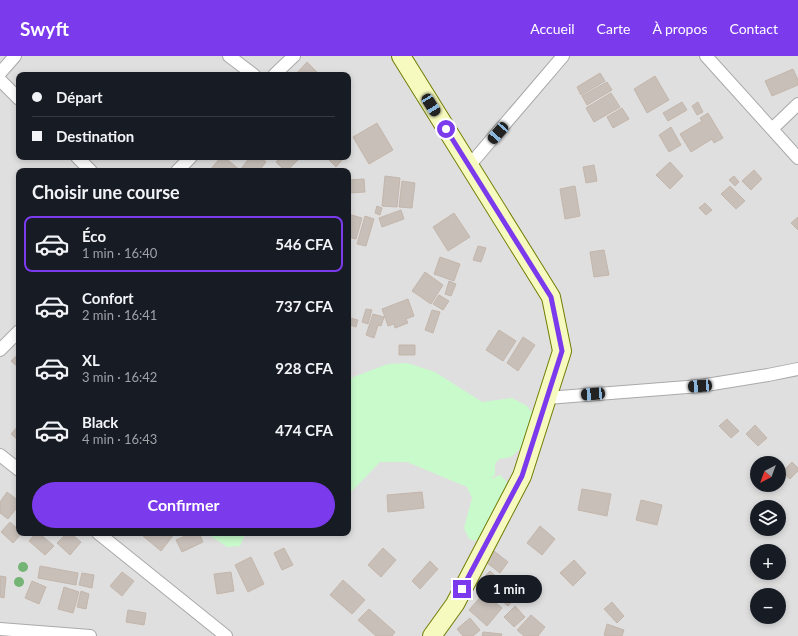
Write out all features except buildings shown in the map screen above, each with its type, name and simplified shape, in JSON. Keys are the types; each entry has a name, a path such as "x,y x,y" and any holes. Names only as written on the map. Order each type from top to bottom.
{"street":[{"path":"0,73 15,56"},
{"path":"229,56 250,72"},
{"path":"277,72 294,56"},
{"path":"401,56 551,297 562,351 522,476 455,604 432,636"},
{"path":"469,166 563,56"},
{"path":"706,56 798,158"},
{"path":"0,80 16,96"},
{"path":"772,129 798,104"},
{"path":"80,160 88,168"},
{"path":"180,168 188,160"},
{"path":"0,350 16,334"},
{"path":"547,398 700,386 798,369"},
{"path":"0,455 16,468"},
{"path":"102,536 226,636"},
{"path":"0,629 90,636"}],"shaded area":[{"path":"0,56 798,56 798,636 0,636"}],"green space":[{"path":"407,363 435,372 482,402 512,398 527,406 535,416 520,449 511,457 499,459 495,464 495,475 491,479 500,475 509,484 489,529 475,541 469,539 464,528 472,498 467,487 407,462 380,462 351,491 351,378 388,364"},
{"path":"210,536 245,536 240,546 227,547"}],"route":[{"path":"446,129 551,297 562,351 522,476 462,589"}]}
